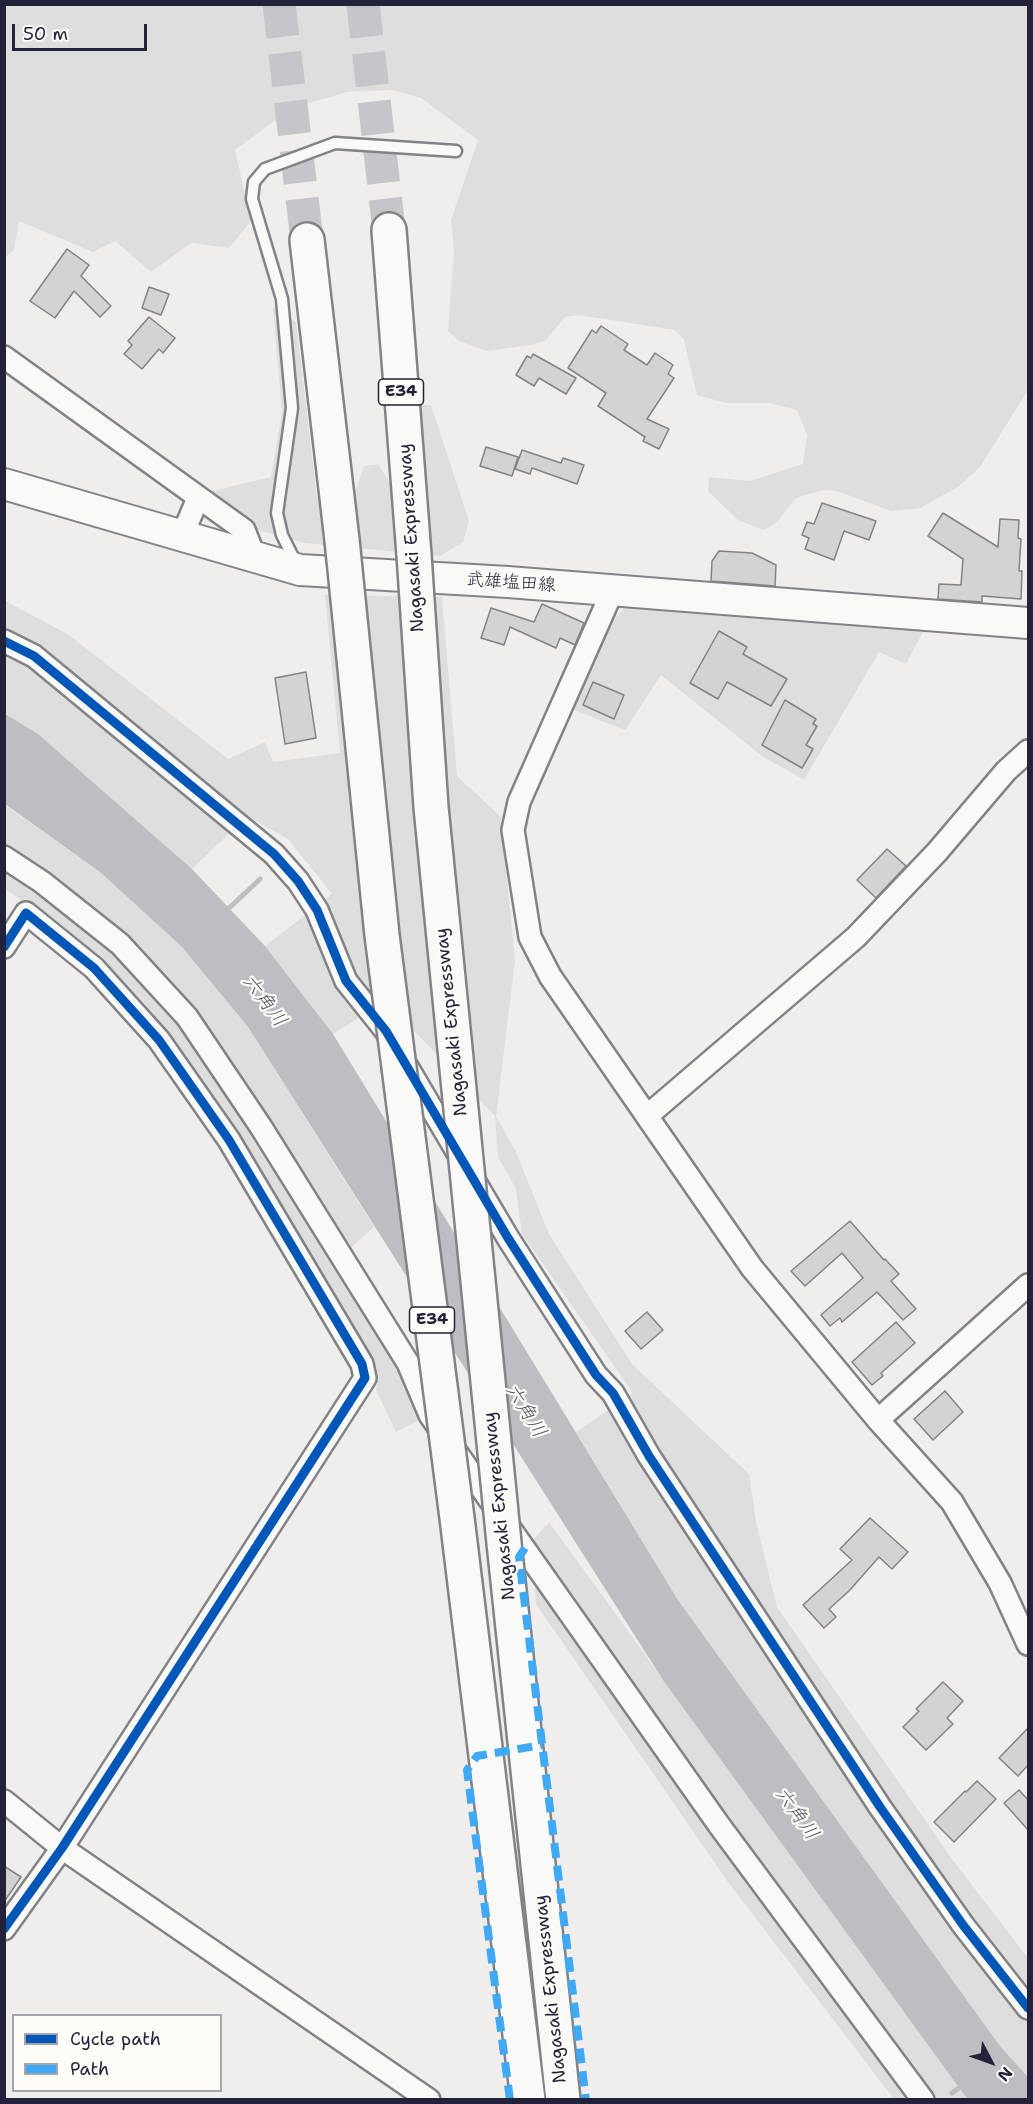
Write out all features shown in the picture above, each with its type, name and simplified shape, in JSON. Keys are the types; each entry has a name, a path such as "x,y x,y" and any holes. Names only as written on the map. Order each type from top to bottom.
{"highway":[{"name":"Nagasaki Expressway","path":"389,230 433,831 506,1565 563,2100"},
{"name":"Nagasaki Expressway","path":"307,240 342,540 382,935 458,1518 528,2100"}],"main road":[{"name":"武雄塩田線","path":"4,484 300,570 611,590 1024,627"}],"street":[{"path":"4,357 244,530 255,558"},
{"path":"182,536 198,498"},
{"path":"611,590 519,802 513,830 530,937 550,976 752,1268 878,1420 952,1502 1000,1583 1029,1644"},
{"path":"4,641 34,656 274,854 298,881 316,910 346,981 386,1031 508,1238 596,1376 613,1393 649,1456 880,1807 963,1925 1029,2008"},
{"path":"647,1116 856,937 937,852 1006,771 1029,751"},
{"path":"4,857 42,882 120,944 187,1017 261,1127 408,1363 430,1414 719,1825 923,2100"},
{"path":"4,947 26,913 94,968 159,1040 229,1140 363,1364 364,1378 62,1848 4,1929"},
{"path":"878,1420 1029,1285"},
{"path":"4,1801 62,1848 429,2100"}],"lane":[{"path":"300,570 282,535 277,513 292,408 282,299 252,199 254,182 265,169 335,143 456,151"}],"shaded area":[{"path":"5,4 1028,5 1028,390 980,467 958,487 920,508 891,511 837,491 823,490 796,498 777,522 764,530 738,520 708,491 709,477 750,481 803,464 807,435 797,410 769,403 726,403 697,395 684,340 675,330 579,315 565,317 545,341 530,345 487,351 459,341 448,331 454,249 451,220 478,140 421,98 393,90 347,92 292,108 235,150 251,221 229,248 191,243 151,272 115,241 93,252 19,221 14,250 5,257"},
{"path":"273,307 296,322 317,498 332,510 351,505 364,466 378,464 408,512 417,405 431,405 469,521 463,542 440,556 304,543 255,529 204,493 271,477 282,412"},
{"path":"325,595 442,597 457,776 501,817 515,960 496,1116 516,1152 549,1234 632,1364 749,1474 756,1522 777,1607 952,1859 1028,1958 1028,2077 1000,2046 678,1600 576,1432 633,1393 522,1234 516,1189 498,1157 495,1116 386,1001 333,1034 265,946 332,894 288,839 247,816 192,869 38,734 5,713 4,600 69,635 228,759 265,742 273,762 340,753"},
{"path":"628,604 925,628 906,664 879,652 804,780 762,756 661,675 625,730 569,708 608,626"},
{"path":"4,804 100,872 182,947 248,1027 374,1227 336,1261 403,1366 423,1418 396,1432 376,1390 379,1375 236,1135 151,1013 65,929 5,889"},
{"path":"549,1522 969,2099 894,2099 728,1882 536,1604 533,1540"}],"water":[{"name":"六角川","path":"4,713 38,734 192,869 265,946 333,1034 678,1600 1000,2046 1028,2077 1028,2099 969,2099 965,2096 663,1680 248,1027 182,947 100,872 5,804"}],"building":[{"path":"67,249 89,265 81,276 111,306 100,317 74,291 55,318 30,301"},
{"path":"149,287 169,294 161,315 142,308"},
{"path":"149,317 175,338 163,353 159,349 142,369 124,354 132,345 128,341"},
{"path":"601,326 628,344 624,350 647,365 655,353 673,365 668,374 674,378 647,419 669,429 659,449 643,441 645,437 598,406 606,393 568,368 592,330 596,333"},
{"path":"533,354 576,378 566,394 539,378 534,386 516,375 527,356 531,358"},
{"path":"486,447 518,457 512,476 480,466"},
{"path":"522,450 561,463 563,458 584,465 577,484 532,468 530,474 515,469"},
{"path":"822,503 876,521 869,540 844,531 834,560 805,549 809,538 802,535 807,522 814,524"},
{"path":"943,513 998,547 1000,519 1019,520 1021,599 982,596 982,602 938,599 939,584 961,585 963,559 928,536"},
{"path":"719,551 752,553 776,565 775,586 711,581 712,561"},
{"path":"542,604 584,623 575,645 560,638 556,648 510,627 504,645 481,638 491,608 534,622"},
{"path":"719,631 747,647 743,654 787,679 771,706 727,682 718,699 690,683"},
{"path":"306,672 316,738 285,744 275,678"},
{"path":"593,682 624,695 614,719 583,705"},
{"path":"785,700 816,719 813,724 817,726 806,745 813,749 802,768 762,745"},
{"path":"887,849 906,866 876,898 857,880"},
{"path":"850,1221 899,1274 891,1281 916,1309 903,1320 877,1292 842,1322 840,1318 830,1326 821,1315 863,1278 842,1253 805,1286 791,1271"},
{"path":"647,1312 663,1330 641,1349 625,1331"},
{"path":"896,1322 915,1343 881,1373 883,1376 872,1385 852,1362"},
{"path":"945,1391 963,1412 933,1440 914,1419"},
{"path":"870,1518 908,1552 892,1569 879,1557 849,1591 829,1609 836,1617 824,1628 803,1605 852,1560 840,1549"},
{"path":"943,1682 963,1701 947,1718 953,1724 926,1750 903,1727 919,1711 916,1709"},
{"path":"1029,1727 1029,1764 1018,1776 999,1758"},
{"path":"977,1781 996,1799 954,1842 934,1822"},
{"path":"1019,1790 1029,1801 1029,1831 1004,1803"},
{"path":"4,1866 21,1877 4,1902"}],"waterway":[{"path":"224,913 260,879"},
{"path":"952,2093 963,2085"}],"tunnel":[{"path":"279,4 307,240"},
{"path":"363,4 389,230"}],"marked path":[{"path":"525,1548 519,1557 586,2100"},
{"path":"510,2100 467,1770 477,1756 542,1745"}],"cycle path":[{"path":"4,641 34,656 274,854 298,881 317,910 346,981 386,1031 508,1238 596,1375 613,1393 649,1456 880,1807 963,1925 1028,2008"},
{"path":"4,947 26,913 94,968 159,1040 229,1140 362,1364 365,1378 62,1848 4,1929"}]}
